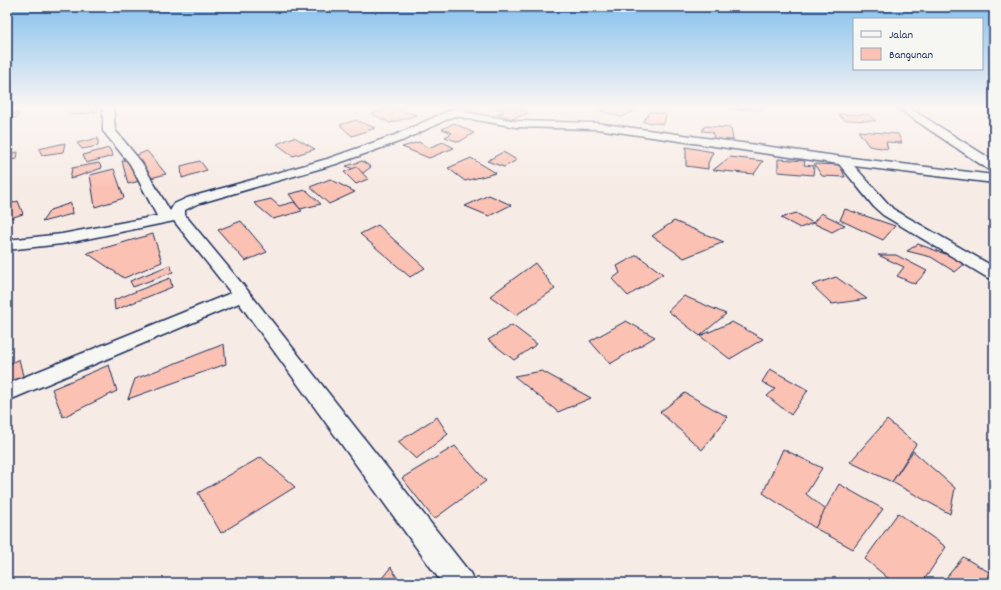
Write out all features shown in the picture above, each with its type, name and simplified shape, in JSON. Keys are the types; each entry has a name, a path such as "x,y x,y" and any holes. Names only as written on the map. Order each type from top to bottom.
{"street":[{"path":"112,135 136,163 172,217 242,295 460,583"},
{"path":"7,245 62,239 172,217 179,207 188,203 306,170 406,135"},
{"path":"657,135 844,161 994,179"},
{"path":"943,135 994,167"},
{"path":"844,161 879,204 888,212 994,274"},
{"path":"7,394 242,295"}],"building":[{"path":"449,135 471,135 459,142 445,137"},
{"path":"713,135 732,135 733,140 715,140"},
{"path":"861,135 898,135 902,143 886,142 888,149 869,146"},
{"path":"294,137 315,149 293,156 277,144"},
{"path":"98,138 98,146 82,149 77,143"},
{"path":"419,142 428,148 443,142 454,148 429,158 402,147"},
{"path":"65,143 63,152 42,155 39,149"},
{"path":"686,147 713,152 708,163 708,169 686,166"},
{"path":"109,148 113,156 86,163 83,155"},
{"path":"147,151 166,174 128,184 122,161"},
{"path":"18,152 17,159 7,161 7,154"},
{"path":"503,152 517,160 504,167 487,161"},
{"path":"730,157 763,161 754,174 713,170"},
{"path":"471,158 496,173 465,181 448,168"},
{"path":"778,159 805,161 804,165 814,166 813,175 778,172"},
{"path":"200,161 207,170 182,178 181,166"},
{"path":"362,161 371,167 363,173 346,166"},
{"path":"99,163 102,168 70,179 72,168"},
{"path":"814,164 840,165 845,177 822,176"},
{"path":"357,167 368,179 356,184 344,172"},
{"path":"114,169 124,198 95,207 90,175"},
{"path":"330,179 355,192 329,204 310,187"},
{"path":"306,190 321,204 300,209 289,194"},
{"path":"489,195 511,205 489,216 465,206"},
{"path":"271,199 279,206 294,202 302,211 273,219 254,203"},
{"path":"18,201 23,214 7,219 7,205"},
{"path":"71,203 72,214 42,222 50,210"},
{"path":"845,209 895,226 883,240 840,220"},
{"path":"796,213 813,223 800,228 781,218"},
{"path":"821,213 845,225 832,232 813,223"},
{"path":"241,221 267,252 245,261 218,230"},
{"path":"674,221 724,242 684,258 652,236"},
{"path":"378,225 425,268 410,277 360,234"},
{"path":"153,234 162,262 124,278 87,253"},
{"path":"918,244 967,262 955,272 931,257 907,251"},
{"path":"637,255 663,274 628,296 612,279 620,273 617,266"},
{"path":"878,255 896,255 927,271 915,284 897,276 904,267"},
{"path":"535,263 555,289 516,315 490,296"},
{"path":"170,265 173,272 133,287 130,281"},
{"path":"836,277 867,299 832,304 812,285"},
{"path":"170,278 172,287 115,310 114,300"},
{"path":"684,296 726,314 700,336 668,311"},
{"path":"626,321 655,337 610,364 590,341"},
{"path":"732,322 763,339 730,359 700,336"},
{"path":"512,325 537,344 514,360 488,340"},
{"path":"224,344 226,364 128,399 135,379"},
{"path":"19,359 24,380 7,391 7,365"},
{"path":"109,365 117,391 63,417 52,389"},
{"path":"770,369 808,390 791,415 767,396 775,389 762,382"},
{"path":"542,371 591,398 558,412 514,376"},
{"path":"685,393 728,417 702,450 660,412"},
{"path":"437,417 448,434 416,459 398,442"},
{"path":"887,420 916,444 892,482 850,462"},
{"path":"455,446 486,481 434,519 402,478"},
{"path":"783,449 822,468 806,494 826,510 815,528 763,493"},
{"path":"913,451 955,488 950,514 892,482"},
{"path":"261,457 295,487 221,533 198,493"},
{"path":"839,484 883,509 853,549 815,528"},
{"path":"898,513 946,547 922,583 894,583 865,559"},
{"path":"963,557 994,575 994,583 942,583"},
{"path":"391,567 400,583 378,583"}]}
